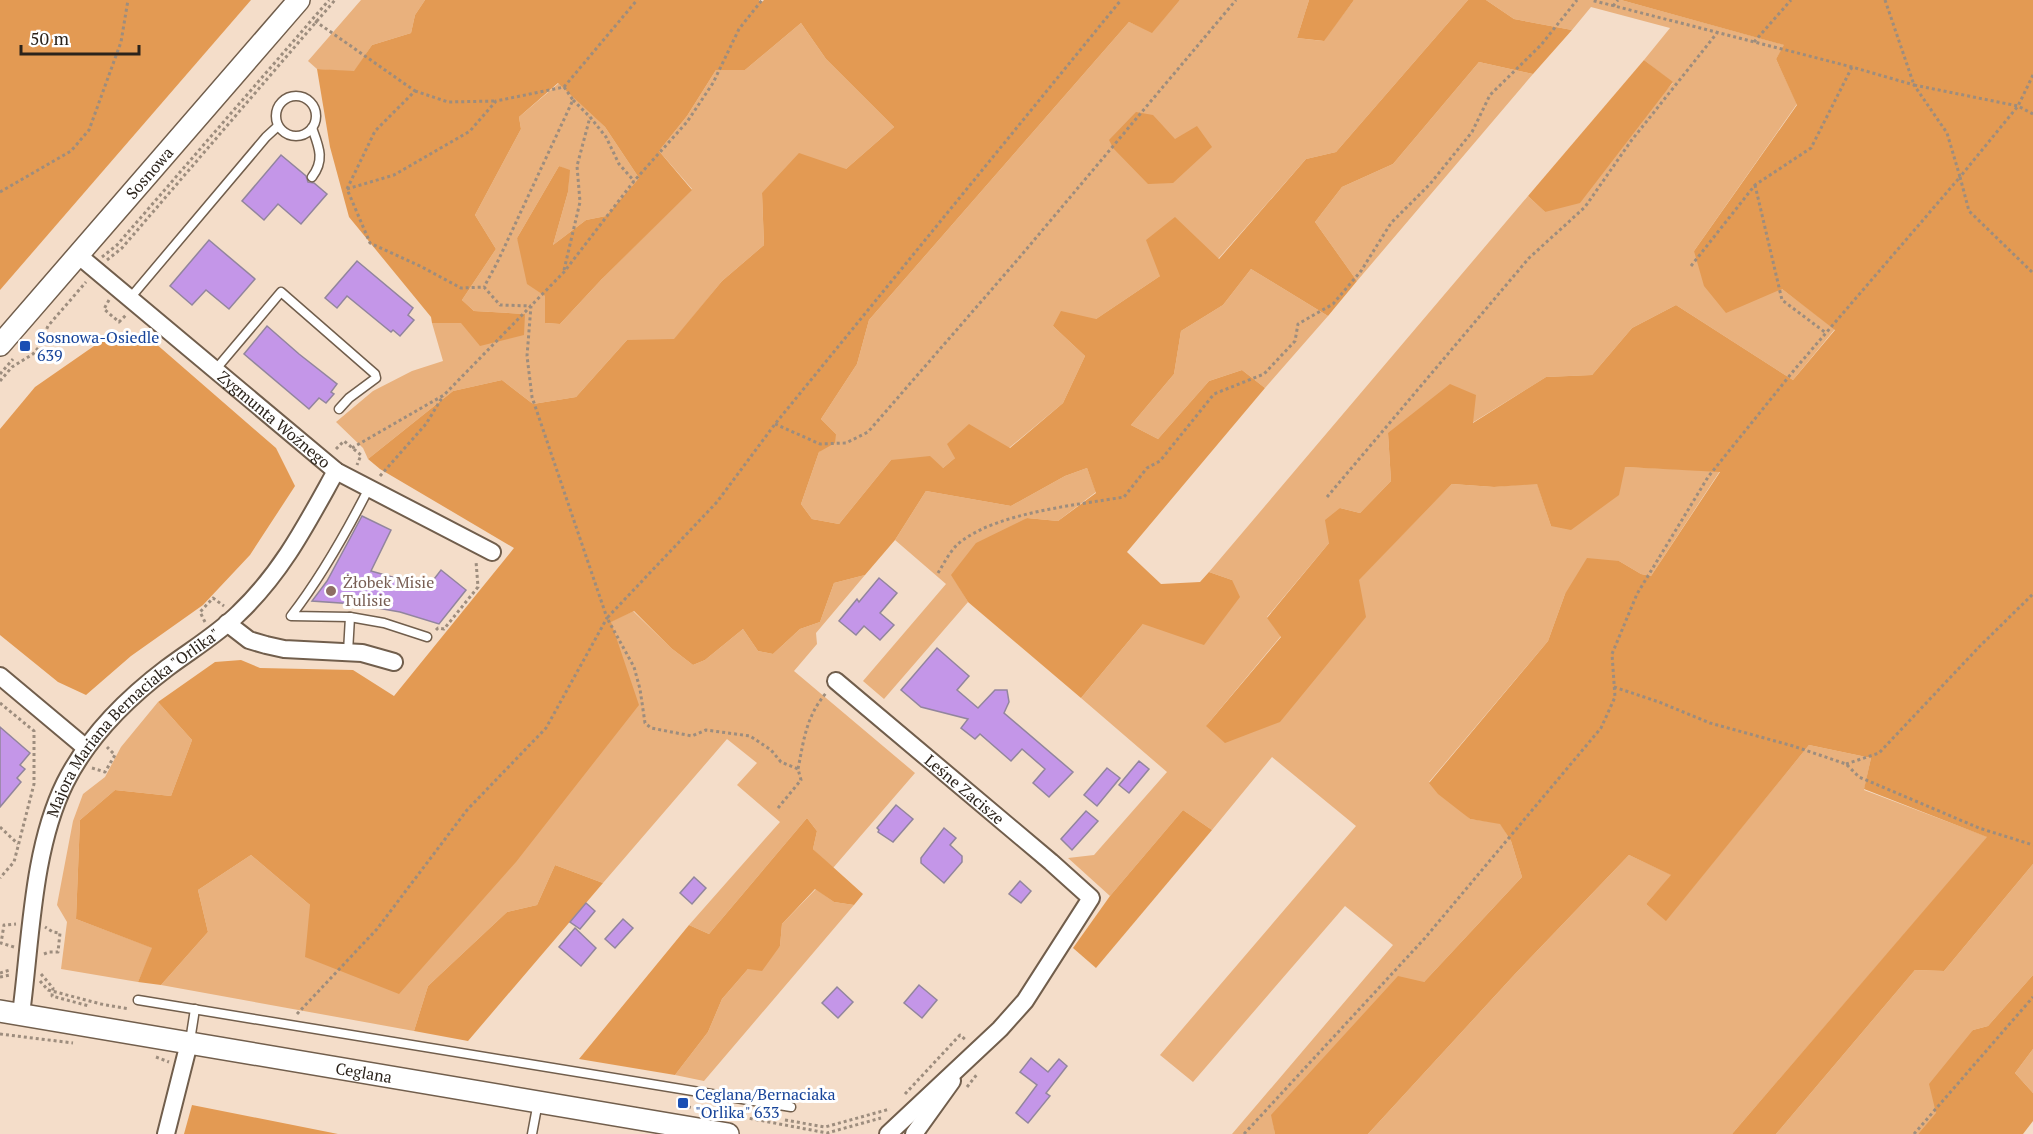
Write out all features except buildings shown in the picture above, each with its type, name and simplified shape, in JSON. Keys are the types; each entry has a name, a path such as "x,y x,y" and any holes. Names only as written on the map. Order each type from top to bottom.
{"street":[{"name":"Sosnowa","path":"8,351 78,255 299,0"},
{"name":"Zygmunta Woźnego","path":"78,255 131,305 216,369 336,471 373,484 487,549"},
{"name":"Majora Mariana Bernaciaka \"Orlika\"","path":"21,1014 38,871 44,842 66,783 86,748 111,717 137,692 227,623 264,588 285,561 336,471"},
{"path":"227,623 249,640 266,645 284,649 362,653 394,662"},
{"path":"0,676 86,748"},
{"name":"Leśne Zacisze","path":"836,681 1091,898 1025,1001 1000,1029 964,1063"},
{"name":"Ceglana","path":"0,1011 728,1134"},
{"path":"166,1134 189,1043"},
{"path":"888,1134 964,1063"},
{"path":"914,1134 940,1101 964,1063"}],"lane":[{"path":"294,95 309,99 316,113 316,121 312,128 306,134 299,136 291,136 284,132 278,126 276,119 276,110 280,103 294,95"},
{"path":"131,305 266,137 278,126"},
{"path":"312,128 318,142 321,160 312,177"},
{"path":"216,369 281,292 375,374 376,378 339,409"},
{"path":"373,484 326,567 291,616 350,617 384,623 427,637"},
{"path":"348,652 350,617"},
{"path":"138,1000 791,1107"},
{"path":"189,1043 195,1009"},
{"path":"532,1134 538,1101"}],"path":[{"path":"0,192 71,151 89,130 121,42 128,0"},
{"path":"0,381 12,367 33,354 39,347 48,326 122,248 329,0"},
{"path":"314,20 335,0"},
{"path":"314,20 415,91 448,102 496,101 564,87 637,0"},
{"path":"373,484 426,424 444,395 564,272 634,181 687,122 713,83 739,29 762,0"},
{"path":"288,1024 377,928 467,810 546,728 607,618 717,502 775,424 1121,0"},
{"path":"775,424 820,444 846,443 868,432 1019,258 1236,0"},
{"path":"938,573 952,550 963,539 1000,521 1046,510 1124,497 1147,468 1160,461 1214,394 1264,374 1294,341 1298,324 1333,304 1361,271 1391,223 1430,184 1472,132 1490,95 1541,45 1577,0"},
{"path":"1591,0 1852,67 1914,86 2018,106 2033,114"},
{"path":"1613,6 1618,0"},
{"path":"1754,42 1791,0"},
{"path":"1885,0 1914,86 1947,134 1969,211 2033,273"},
{"path":"1327,496 1529,258 1585,207 1631,141 1717,32"},
{"path":"1691,266 1755,186 1811,148 1852,67"},
{"path":"1244,1134 1425,938 1601,728 1615,698 1611,654 1637,594 1708,477 2018,106 2033,75"},
{"path":"564,87 606,136 619,164 634,181"},
{"path":"415,91 375,131 347,189 370,243 461,288 484,287"},
{"path":"484,287 573,100"},
{"path":"347,189 394,175 470,131 496,101"},
{"path":"564,272 580,202 577,166 590,117"},
{"path":"1755,186 1782,300 1826,333"},
{"path":"45,322 83,278 97,272"},
{"path":"484,287 500,306 531,306"},
{"path":"108,294 110,299 104,309 118,322 127,314 131,305"},
{"path":"531,306 527,356 532,397 607,618 634,667 645,723 651,728 692,736 706,730 750,736 771,750 781,762 798,769"},
{"path":"0,374 8,351"},
{"path":"352,448 444,395"},
{"path":"330,451 339,448 344,441 361,454 357,464 360,471"},
{"path":"427,637 438,628 444,629 478,588 476,553 487,549"},
{"path":"1846,764 1879,753 1979,647 2033,594"},
{"path":"202,630 205,620 200,612 213,598 229,606"},
{"path":"778,808 801,780 798,769 806,729 815,707 836,681"},
{"path":"1614,687 1710,723 1846,764 1859,777 1978,828 2033,845"},
{"path":"0,703 34,731 34,784 14,862 0,878"},
{"path":"85,771 89,768 96,768 105,772 115,755 108,750 107,742"},
{"path":"0,828 18,844"},
{"path":"39,960 42,955 49,952 58,952 60,933 47,930 44,921"},
{"path":"17,952 14,947 1,943 4,925 12,926 19,922"},
{"path":"1914,1134 2033,996"},
{"path":"898,1101 960,1035"},
{"path":"823,1134 825,1127"}],"shaded area":[{"path":"0,0 251,0 0,290"},
{"path":"361,0 425,0 415,15 411,33 372,45 354,72 317,69 308,61"},
{"path":"425,0 759,0 761,3 764,0 1180,0 1152,33 1129,22 869,320 857,364 821,419 836,434 835,443 819,452 801,504 812,519 839,524 891,460 930,456 943,468 955,458 947,444 969,424 1010,448 1063,403 1085,356 1053,326 1061,311 1096,319 1160,276 1146,240 1175,217 1219,259 1306,159 1336,152 1468,0 1486,0 1514,19 1572,30 1533,74 1479,62 1393,164 1342,187 1315,222 1357,281 1328,316 1251,269 1223,305 1181,331 1174,374 1131,425 1158,439 1209,381 1242,370 1265,388 1127,552 1161,584 1200,582 1209,572 1232,580 1240,597 1204,645 1143,624 1081,698 968,602 951,575 976,543 1027,518 1058,521 1096,493 1087,468 1065,476 1011,506 926,491 895,540 865,575 834,583 820,622 800,629 773,654 758,651 743,629 705,660 693,665 671,648 634,611 611,622 639,705 516,862 399,994 305,957 310,905 251,855 198,890 208,932 161,985 138,982 152,948 76,919 80,820 115,790 171,796 192,740 158,702 215,662 241,660 260,668 353,670 394,696 514,548 380,469 368,459 453,391 502,380 533,404 576,397 627,340 674,339 722,281 764,245 762,193 799,153 846,169 894,127 826,59 801,23 745,70 716,70 687,116 659,151 692,190 560,324 545,323 545,296 527,284 517,238 559,166 570,170 568,192 553,245 586,220 606,216 639,178 605,127 558,83 519,117 521,129 475,215 496,249 462,300 474,311 525,314 524,335 480,346 461,323 432,323 431,317 349,217 330,147 317,69 354,71 372,45 411,33 415,15"},
{"path":"1180,0 1309,0 1297,38 1323,41 1354,0 1468,0 1336,152 1306,159 1218,259 1160,276 1096,319 1053,326 1085,356 1063,403 1009,448 955,458 943,468 891,460 839,524 812,519 801,504 819,452 836,434 821,419 857,364 869,320 1129,22 1152,32"},
{"path":"1309,0 1354,0 1324,41 1297,38"},
{"path":"1486,0 1621,0 1785,45 1776,59 1797,104 1694,251 1782,289 1835,329 1793,380 1676,305 1632,328 1592,375 1546,377 1472,423 1388,433 1391,481 1360,513 1340,508 1329,543 1267,617 1281,636 1206,726 1358,580 1452,484 1494,487 1537,483 1551,526 1625,467 1720,471 1651,576 1641,574 1619,561 1565,594 1548,641 1429,782 1470,819 1500,823 1511,841 1522,877 1424,982 1272,1115 1275,1134 1232,1134 1393,945 1345,906 1193,1082 1160,1055 1356,826 1272,757 1212,830 1183,810 1110,896 1068,858 1094,855 1167,772 1081,698 1143,624 1232,580 1209,572 1528,196 1545,212 1673,83 1644,60 1670,28 1591,7 1572,30 1514,19"},
{"path":"1621,0 2033,0 2033,864 1944,971 1915,970 1776,1134 1732,1134 1987,837 1864,789 1871,758 1809,745 1666,921 1646,904 1671,875 1629,855 1515,974 1368,1134 1275,1134 1271,1115 1398,976 1424,982 1522,877 1511,841 1500,824 1470,819 1438,794 1429,783 1548,641 1565,594 1587,558 1619,561 1641,574 1651,576 1720,472 1625,467 1619,495 1571,530 1551,526 1537,484 1494,487 1452,484 1359,580 1366,617 1280,722 1225,743 1206,726 1281,637 1267,618 1329,543 1325,520 1340,508 1360,513 1391,481 1388,433 1450,384 1476,395 1473,423 1546,377 1592,375 1632,328 1676,305 1793,380 1835,330 1782,289 1726,313 1704,286 1694,251 1797,105 1776,59 1784,45"},
{"path":"801,23 826,59 894,127 846,169 762,193 764,245 722,281 674,340 627,340 576,397 533,404 502,380 453,391 368,459 363,448 336,422 373,391 412,371 443,361 432,323 461,323 525,314 474,311 462,300 496,249 475,215 521,129 519,117 559,83 605,127 639,178 606,216 586,220 553,245 568,192 569,171 559,166 517,238 545,296 545,323 560,324 692,189 659,151 687,116 716,70 745,70"},
{"path":"1644,60 1673,82 1580,203 1545,212 1528,196"},
{"path":"1479,62 1533,74 1357,281 1315,222 1342,187 1393,164"},
{"path":"1136,112 1153,115 1175,139 1197,126 1212,147 1173,183 1148,184 1113,148 1109,140"},
{"path":"1251,269 1328,316 1265,388 1242,370 1209,381 1158,439 1131,425 1174,374 1181,331 1223,305"},
{"path":"147,336 276,448 295,486 250,555 203,605 131,656 86,695 58,682 0,635 0,429 35,387 107,337"},
{"path":"1087,468 1096,492 1058,521 1027,518 952,575 968,602 884,699 863,681 946,584 895,540 926,491 1011,506 1065,476"},
{"path":"865,575 816,633 817,644 794,671 915,773 833,868 813,849 817,831 807,818 709,934 689,925 780,822 737,785 757,763 727,739 603,883 555,865 537,905 507,912 428,986 414,1031 161,985 208,932 198,890 251,855 310,905 610,622 633,611 671,648 693,665 705,660 743,629 758,651 773,654 800,629 820,622 834,583"},
{"path":"158,702 192,740 171,796 115,790 80,820 76,919 153,948 138,982 61,969 67,922 57,905 73,821 83,794 105,777 121,747"},
{"path":"1809,745 1871,758 1864,790 1988,837 1732,1134 1368,1134 1515,974 1629,855 1672,875 1646,904 1666,920"},
{"path":"1183,810 1212,830 1096,968 1073,948 1110,896"},
{"path":"807,818 817,831 813,849 863,894 854,905 834,902 815,889 782,924 780,946 762,971 748,969 722,999 708,1032 675,1075 579,1059 689,925 709,934"},
{"path":"2033,864 2033,975 1988,1026 1973,1030 1937,1113 1918,1134 1776,1134 1915,970 1944,971"},
{"path":"555,865 603,883 468,1041 414,1031 428,986 507,912 537,905"},
{"path":"816,889 834,902 854,905 704,1081 675,1075 708,1032 722,999 748,969 780,946 782,924"},
{"path":"2033,975 2033,1049 2015,1073 2033,1093 2033,1121 2023,1134 1918,1134 1936,1113 1929,1084 1973,1030 1988,1026"},
{"path":"2033,1049 2033,1093 2015,1073"},
{"path":"192,1105 338,1134 184,1134"}],"place":[{"name":"Sosnowa-Osiedle 639","path":"25,346"},
{"name":"Żłobek Misie Tulisie","path":"331,591"},
{"name":"Ceglana/Bernaciaka \"Orlika\" 633","path":"683,1103"}]}
